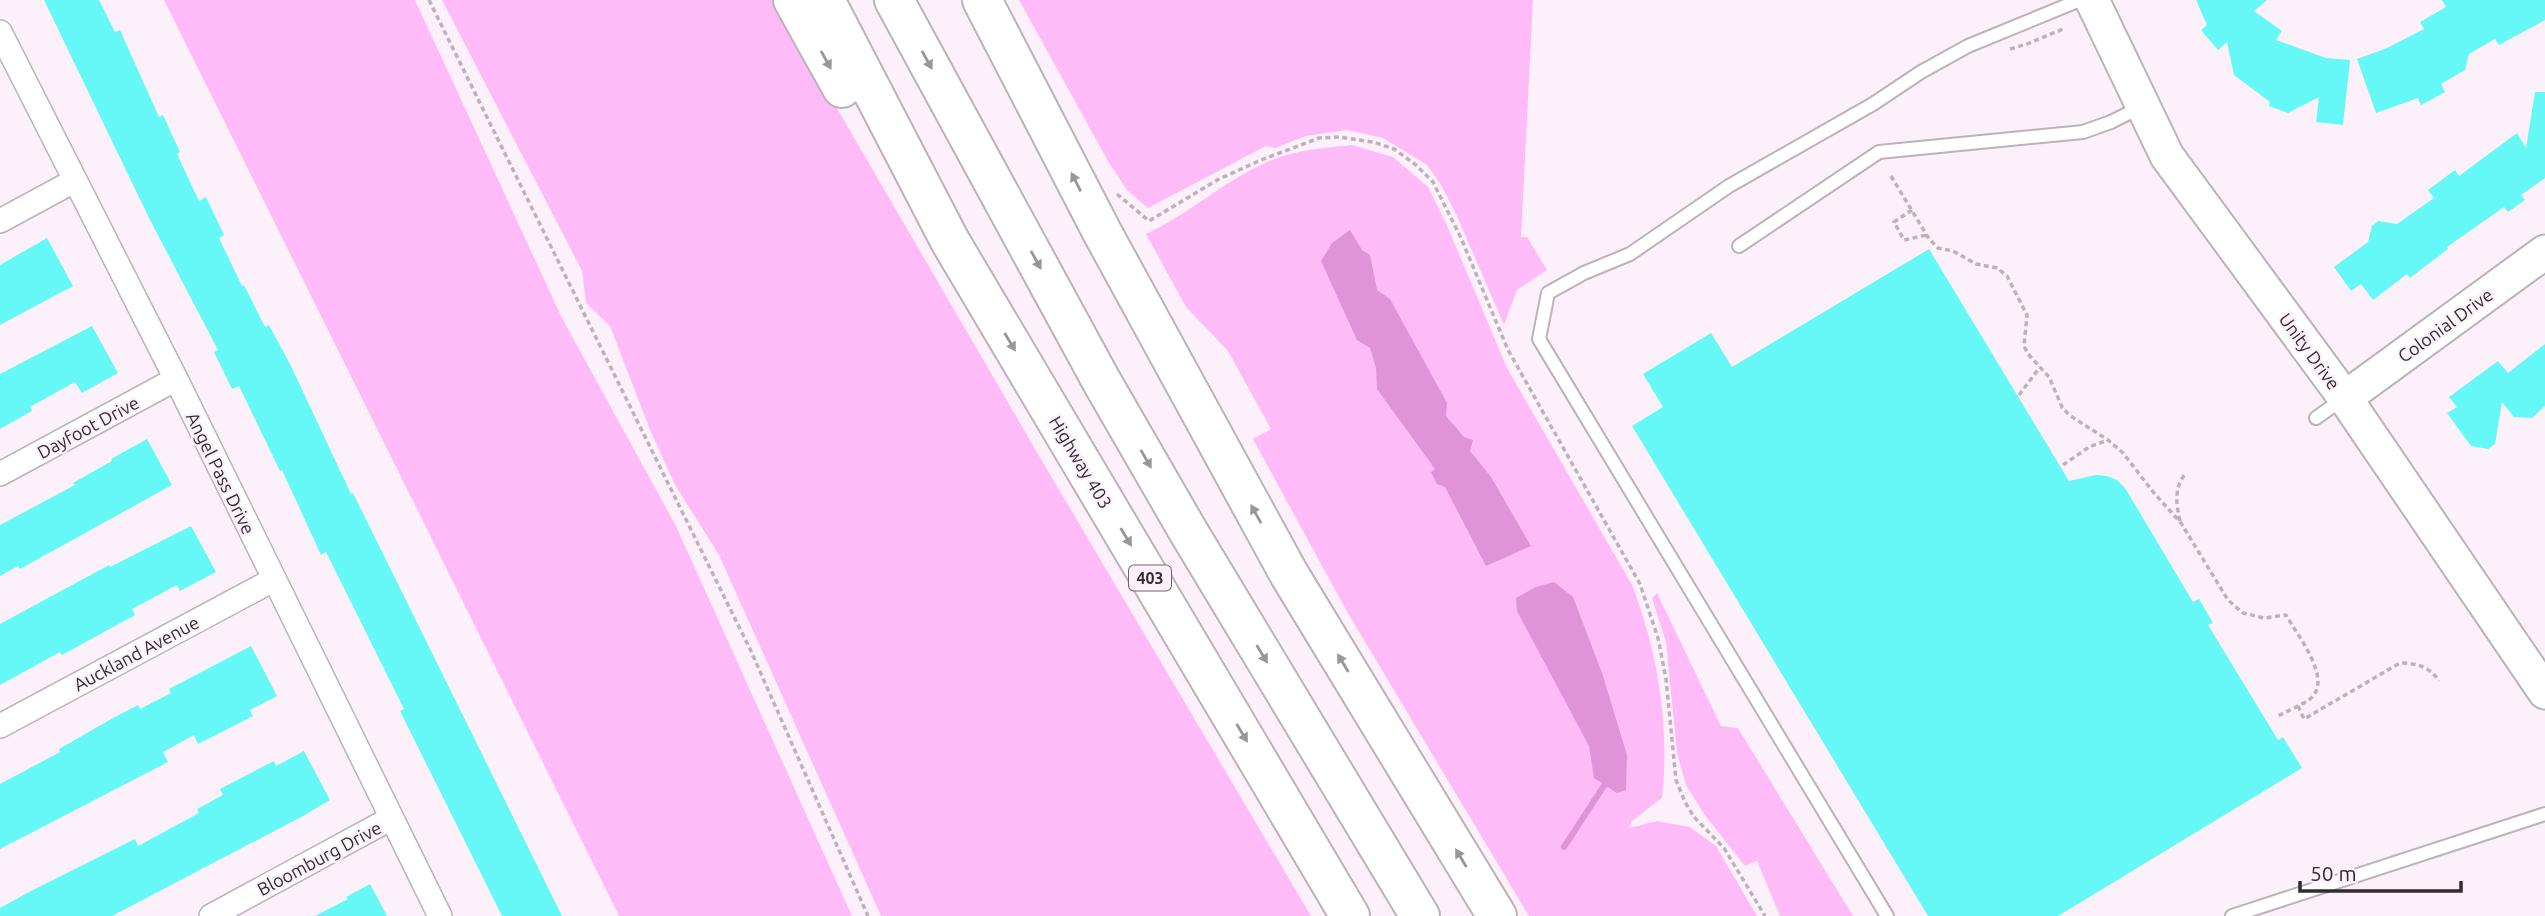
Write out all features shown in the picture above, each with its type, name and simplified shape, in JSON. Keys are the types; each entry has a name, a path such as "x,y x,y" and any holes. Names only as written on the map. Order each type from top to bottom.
{"highway":[{"path":"793,0 866,130 950,241"},
{"name":"Highway 403","path":"825,0 950,241 1350,916"},
{"path":"894,0 1102,382 1188,531 1420,916"},
{"path":"982,0 1101,232 1289,574 1497,916"}],"street":[{"name":"Unity Drive","path":"2092,0 2167,156 2345,398 2545,692"},
{"name":"Angel Pass Drive","path":"0,32 176,380 440,916"},
{"path":"0,221 74,181"},
{"name":"Colonial Drive","path":"2345,398 2545,252"},
{"name":"Dayfoot Drive","path":"0,474 176,380"},
{"name":"Auckland Avenue","path":"0,726 273,580"},
{"name":"Bloomburg Drive","path":"211,916 390,819"}],"lane":[{"path":"1887,916 1539,339 1548,293 1584,273 1630,254 1729,187 1873,104 1944,59 1968,46 2080,0"},
{"path":"1739,246 1879,152 2082,132 2144,106"},
{"path":"2316,418 2345,398"},
{"path":"2232,916 2545,814"}],"path":[{"path":"429,0 751,651 868,916"},
{"path":"1111,190 1149,221 1219,179 1261,160 1319,138 1339,136 1394,149 1433,182 1461,238 1508,350 1640,584 1658,638 1666,679 1676,780 1685,802 1694,817 1724,848 1765,916"},
{"path":"1891,176 1927,235 1938,248 1952,251 1976,264 1997,268 2007,276 2027,316 2024,346 2055,386 2062,407 2068,415 2108,440 2123,453 2154,494 2181,523 2228,600 2243,613 2264,618 2286,615 2318,672 2320,684 2313,697 2276,717"},
{"path":"1912,210 1894,222 1904,240 1927,235"},
{"path":"2019,395 2040,367"},
{"path":"2063,465 2089,447 2108,440"},
{"path":"2181,523 2176,491 2185,474"},
{"path":"2298,706 2304,719 2400,663 2424,667 2434,673 2439,681"}],"shaded area":[{"path":"164,0 415,0 562,318 676,526 852,916 619,916"},
{"path":"442,0 774,0 1311,916 881,916 719,555 675,485 650,430 610,326 586,303 582,271"},
{"path":"1019,0 1533,0 1521,237 1527,237 1547,270 1517,290 1504,325 1456,214 1427,165 1383,138 1347,130 1306,136 1275,148 1266,146 1148,208 1127,190 1109,163"},
{"path":"1352,145 1393,157 1428,187 1507,368 1632,585 1649,637 1660,690 1664,771 1662,798 1632,821 1629,828 1657,821 1690,827 1716,846 1757,916 1529,916 1346,610 1253,439 1271,429 1228,351 1186,307 1146,234 1236,178 1267,162 1298,152"},
{"path":"1350,230 1362,250 1370,255 1377,290 1390,299 1447,403 1446,416 1464,437 1473,440 1470,451 1491,477 1531,546 1486,566 1445,487 1437,484 1431,472 1435,469 1377,389 1376,368 1370,348 1357,340 1321,261 1332,243"},
{"path":"1554,582 1573,597 1602,673 1627,755 1626,790 1617,793 1594,778 1589,746 1517,611 1516,598 1536,587"},
{"path":"1657,593 1721,726 1738,728 1853,916 1780,916 1757,861 1745,866 1704,814 1686,785 1677,753 1666,642 1652,598"}],"building":[{"path":"44,0 99,0 115,32 120,30 159,117 163,115 180,152 177,154 199,201 206,197 224,235 219,238 242,286 244,285 265,327 269,325 291,366 351,494 353,493 562,916 502,916 400,711 404,709 326,552 321,555 239,386 232,389 214,352 218,350 150,220"},
{"path":"2196,0 2267,0 2254,11 2282,31 2276,40 2326,58 2350,60 2343,125 2316,122 2319,97 2288,113 2269,106 2270,102 2234,75 2227,42 2218,50 2201,30 2207,25"},
{"path":"2442,0 2545,0 2545,20 2499,45 2495,39 2469,54 2465,70 2441,84 2445,92 2421,105 2418,98 2376,113 2357,59 2387,48 2424,29 2420,22 2446,7"},
{"path":"2535,92 2545,92 2545,178 2521,195 2525,200 2508,212 2504,207 2447,247 2448,249 2410,278 2407,274 2373,300 2361,284 2351,291 2334,267 2368,242 2372,226 2378,221 2397,224 2434,198 2428,190 2455,170 2459,176 2517,133 2526,148"},
{"path":"47,238 73,286 0,325 0,265"},
{"path":"1929,249 2069,481 2096,475 2107,476 2117,480 2125,488 2193,602 2199,599 2213,623 2208,625 2278,740 2283,737 2302,768 2058,916 1928,916 1632,426 1663,407 1643,374 1711,333 1732,367"},
{"path":"92,326 118,373 82,393 75,382 30,407 32,411 0,429 0,374"},
{"path":"2545,344 2545,406 2532,418 2514,417 2502,402 2495,444 2488,449 2471,446 2447,413 2457,407 2449,397 2498,361 2508,373"},
{"path":"147,439 172,485 20,569 18,566 0,576 0,525 75,485 73,483"},
{"path":"191,526 216,572 180,591 177,585 132,609 135,615 0,685 0,624 109,565 110,567"},
{"path":"251,646 277,696 250,710 253,716 198,744 194,735 163,752 168,762 0,849 0,784 60,752 59,749 113,718 138,705 140,709 171,693 169,689"},
{"path":"304,751 330,800 303,816 112,916 0,916 0,908 29,892 135,839 138,846 199,813 197,809 223,795 220,789 274,761 276,766"},
{"path":"370,884 387,916 315,916 348,899 346,897"}],"waterway":[{"path":"1564,847 1609,778"}]}
